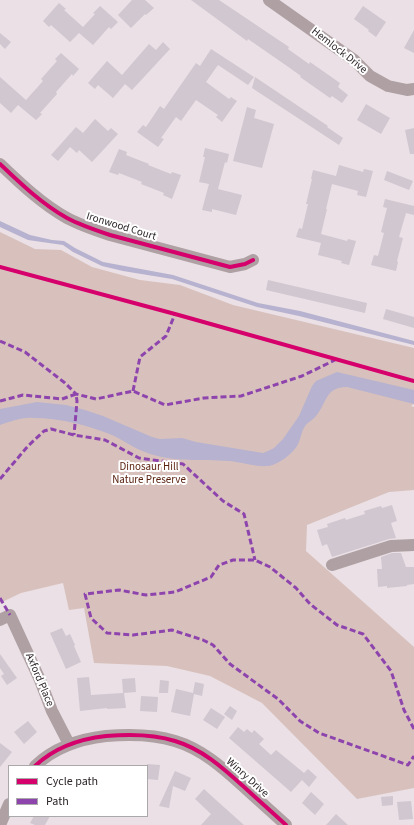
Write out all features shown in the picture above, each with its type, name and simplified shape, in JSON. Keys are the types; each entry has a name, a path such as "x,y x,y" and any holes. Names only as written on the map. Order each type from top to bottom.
{"street":[{"name":"Hemlock Drive","path":"269,0 354,60 370,76 388,86 407,90 414,89"},
{"name":"Ironwood Court","path":"0,164 29,191 55,211 94,230 230,267 245,264 253,260"},
{"path":"332,564 391,546 414,545"},
{"name":"Axford Place","path":"5,618 69,744"},
{"name":"Winry Drive","path":"36,765 45,757 69,744 92,738 120,735 149,736 175,741 194,748 218,764 286,825"},
{"path":"0,825 8,806"}],"green space":[{"name":"Dinosaur Hill Nature Preserve","path":"0,232 35,249 61,250 92,267 140,280 180,285 233,305 414,348 414,404 411,406 414,407 414,490 389,492 307,525 306,551 414,647 414,788 357,799 262,703 210,676 167,666 94,663 84,608 69,610 63,583 21,593 0,603"}],"shaded area":[{"path":"0,221 30,235 64,241 103,262 173,275 258,303 300,311 414,341 414,345 257,307 172,279 102,266 73,252 63,245 28,240 0,227"},
{"path":"337,372 414,390 414,404 347,387 334,390 327,397 316,416 305,426 295,449 288,456 268,466 258,466 229,461 166,458 141,451 103,431 63,421 43,418 25,418 0,425 0,409 37,402 66,405 103,416 160,439 182,438 196,442 263,453 274,448 283,439 299,416 312,386 316,381"}],"building":[{"path":"132,0 145,0 154,8 146,15 145,14 131,28 118,15"},
{"path":"191,0 219,0 289,47 288,49 309,64 310,62 340,83 338,87 348,95 342,103 332,96 330,98 287,66 248,39 247,41"},
{"path":"59,3 66,9 64,10 83,27 100,6 118,22 111,29 109,27 93,45 79,33 70,42 51,25 49,27 43,21"},
{"path":"363,6 386,22 376,37 354,19"},
{"path":"414,30 414,53 404,48"},
{"path":"0,33 11,42 5,49 0,44"},
{"path":"163,42 170,49 132,90 125,84 113,98 98,85 95,89 88,83 107,61 122,75 149,44 156,50"},
{"path":"211,49 254,77 248,85 218,65 206,82 229,99 231,97 237,101 222,122 216,117 218,115 196,100 181,121 176,117 161,138 164,139 158,147 137,132 143,125 146,127 160,106 164,109 196,63 200,66"},
{"path":"61,53 79,69 73,76 72,74 56,92 57,94 40,113 42,114 36,120 18,105 11,113 0,103 0,77 26,100 43,81 41,79 57,61 55,59"},
{"path":"255,77 328,126 327,127 343,138 339,145 252,88"},
{"path":"366,104 390,118 381,134 357,120"},
{"path":"247,107 256,110 254,118 274,124 262,168 233,161"},
{"path":"95,119 108,131 111,128 118,134 92,162 79,150 77,153 70,147 58,161 51,155 76,127 83,133"},
{"path":"414,128 414,154 410,154 405,130"},
{"path":"205,148 229,154 227,163 225,162 218,189 242,195 236,215 212,209 212,212 202,210 209,184 199,182 205,157 203,157"},
{"path":"119,149 127,152 126,155 149,164 148,165 171,174 172,172 181,175 172,199 163,195 164,193 141,184 142,182 119,173 118,175 109,172"},
{"path":"339,165 363,172 364,169 373,171 366,197 357,195 358,191 332,184 321,234 347,241 348,239 356,241 349,265 341,263 342,261 318,255 321,243 296,237 299,228 302,229 308,204 306,204 313,170 336,176"},
{"path":"387,171 413,181 409,190 384,180"},
{"path":"385,199 414,206 414,215 406,213 399,237 403,238 396,271 371,265 374,255 378,256 384,233 381,232 387,208 383,207"},
{"path":"268,280 367,303 365,313 266,290"},
{"path":"386,309 414,317 414,328 383,319"},
{"path":"392,505 397,521 391,523 396,538 332,557 327,544 322,546 317,530 328,527 327,524 345,518 346,520 365,514 364,511 381,506 382,508"},
{"path":"392,553 401,553 406,567 414,567 414,584 387,588 387,586 378,587 377,569 382,569 381,557"},
{"path":"62,628 66,636 70,634 81,662 66,669 50,633"},
{"path":"0,654 17,678 7,685 1,676 4,674 0,668"},
{"path":"89,677 91,695 123,693 122,679 135,678 136,692 124,693 126,708 107,708 80,711 77,678"},
{"path":"160,680 169,681 168,693 159,693"},
{"path":"195,682 204,684 202,696 194,694 190,716 171,712 176,689 193,693"},
{"path":"141,696 158,697 157,712 140,711"},
{"path":"230,706 237,711 232,720 224,714"},
{"path":"211,708 225,717 217,729 203,720"},
{"path":"28,721 37,732 24,744 14,732"},
{"path":"238,727 244,732 247,729 252,733 254,730 264,739 259,744 271,755 276,750 304,773 308,769 317,777 309,787 302,780 291,792 229,738"},
{"path":"0,743 12,752 0,767"},
{"path":"147,765 160,765 158,780 148,779"},
{"path":"175,771 191,778 185,791 173,786 169,808 159,806"},
{"path":"204,789 244,825 201,825 211,814 195,799"},
{"path":"311,792 324,804 315,815 302,803"},
{"path":"393,796 393,805 382,806 381,797"},
{"path":"411,801 413,819 399,820 397,802"},
{"path":"336,814 348,825 326,825"},
{"path":"33,817 49,817 45,825 35,825 30,823"}],"marked path":[{"path":"133,391 140,357 166,336 175,314"},
{"path":"0,341 25,352 65,383 76,394 96,399 133,391 165,405 204,398 241,396 302,376 335,360"},
{"path":"0,401 23,395 62,399 76,394 77,401 74,435"},
{"path":"0,479 28,446 44,431 51,429 74,435 105,440 139,458 183,464 223,501 244,514 255,560"},
{"path":"414,729 404,710 391,671 363,634 337,625 310,604 296,588 270,567 255,560 233,560 219,565 211,577 175,592 146,595 119,590 85,594 91,618 107,633 133,635 172,630 203,640 213,645 230,664 278,699 300,721 319,733 408,765 414,756"},
{"path":"0,598 10,615"}],"cycle path":[{"path":"0,164 40,200 77,223 110,235 230,267 245,264 253,260"},
{"path":"0,267 414,381"},
{"path":"36,765 59,749 86,739 106,736 132,735 167,739 185,744 212,760 286,825"}]}
